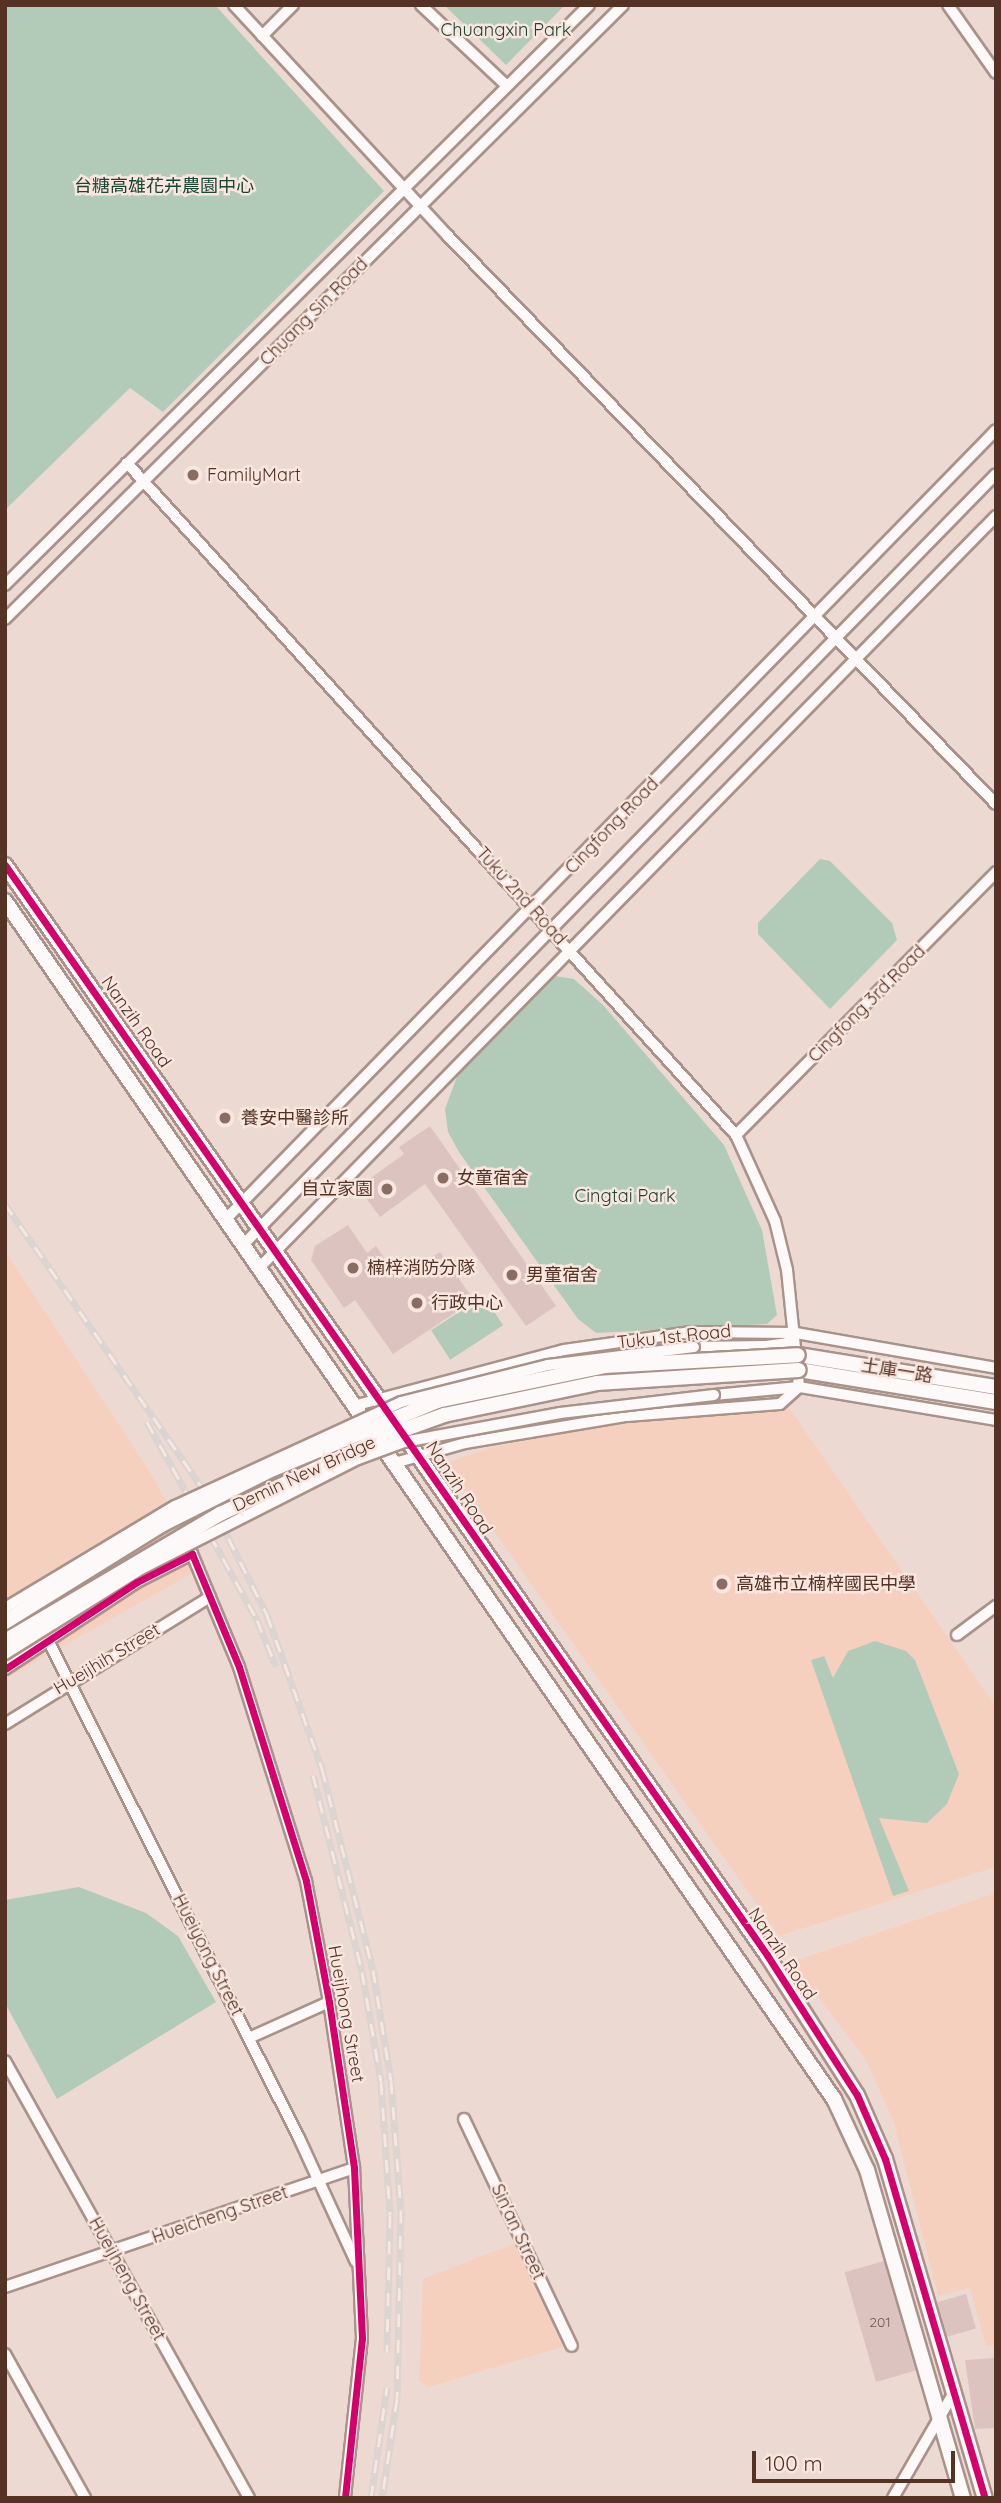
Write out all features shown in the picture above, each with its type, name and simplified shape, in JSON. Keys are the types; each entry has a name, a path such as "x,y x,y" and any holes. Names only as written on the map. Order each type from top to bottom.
{"street":[{"path":"234,5 420,207 996,804"},
{"path":"262,36 293,5"},
{"path":"421,5 507,86"},
{"name":"Chuang Sin Road","path":"5,585 589,5"},
{"name":"Chuang Sin Road","path":"5,619 623,5"},
{"path":"948,5 996,73"},
{"name":"Cingfong Road","path":"226,1219 996,430"},
{"name":"Tuku 2nd Road","path":"127,463 736,1135 775,1221 796,1334 799,1387"},
{"name":"Cingfong Road","path":"244,1244 262,1229 996,474"},
{"path":"260,1267 572,952 996,516"},
{"name":"Nanzih Road","path":"5,865 380,1398 587,1705 767,1955 857,2095 885,2159 985,2498"},
{"name":"Cingfong 3rd Road","path":"736,1135 996,872"},
{"path":"5,901 398,1462 464,1569 834,2099 867,2170 964,2498"},
{"name":"Tuku 1st Road","path":"357,1405 483,1369 627,1340 690,1332 796,1334 996,1368"},
{"path":"5,1608 175,1506 401,1402 548,1365 694,1348 766,1346 787,1342 796,1334"},
{"name":"土庫一路","path":"798,1362 996,1387"},
{"name":"土庫一路","path":"798,1362 996,1402"},
{"name":"Demin New Bridge","path":"5,1622 216,1497 437,1401 604,1366 798,1362"},
{"name":"Demin New Bridge","path":"5,1640 219,1514 389,1434 444,1415 597,1383 798,1362"},
{"path":"398,1462 418,1454 627,1416 780,1404 799,1387"},
{"path":"5,1654 141,1569 358,1459 404,1442 560,1413 799,1387 996,1420"},
{"name":"Hueijhong Street","path":"50,1644 137,1581 192,1554 239,1667 306,1881 329,2002 354,2168 362,2338 345,2498"},
{"name":"Hueijhih Street","path":"5,1724 68,1681 210,1597"},
{"path":"957,1635 996,1606"},
{"path":"5,1669 50,1644"},
{"name":"Hueiyong Street","path":"50,1644 320,2181 358,2268"},
{"path":"249,2038 329,2002"},
{"name":"Hueijheng Street","path":"5,2061 249,2498"},
{"name":"Sin'an Street","path":"464,2119 572,2346"},
{"name":"Hueicheng Street","path":"5,2287 112,2253 354,2168"},
{"path":"5,2354 85,2498"},
{"path":"893,2498 953,2395"}],"shaded area":[{"path":"5,1251 150,1472 203,1567 5,1679"},
{"name":"高雄市立楠梓國民中學","path":"790,1409 996,1707 996,1867 779,1936 446,1463 490,1448 627,1420"},
{"path":"996,1893 996,2345 986,2346 970,2288 938,2296 893,2120 866,2060 791,1962"},
{"path":"516,2243 563,2347 428,2387 419,2381 423,2279"}],"green space":[{"name":"台糖高雄花卉農園中心","path":"5,5 215,5 384,191 163,412 130,388 5,510"},
{"name":"Chuangxin Park","path":"444,5 565,5 506,65"},
{"path":"820,859 830,861 892,923 897,940 830,1009 758,934 758,923"},
{"name":"Cingtai Park","path":"555,976 574,979 603,1005 724,1145 762,1230 777,1315 767,1324 596,1333 578,1319 459,1152 448,1132 445,1109 458,1074"},
{"path":"484,1296 503,1325 450,1360 431,1330"},
{"path":"875,1641 906,1651 915,1660 959,1774 947,1804 927,1823 879,1818 909,1891 893,1896 811,1660 824,1656 833,1678 848,1651"},
{"path":"79,1887 146,1913 178,1936 216,2002 57,2099 5,2003 5,1900"}],"building":[{"path":"430,1126 556,1306 526,1326 425,1184 380,1217 358,1187 404,1154 399,1147"},
{"path":"348,1225 367,1253 376,1246 399,1279 440,1252 474,1300 393,1354 355,1300 344,1308 311,1260 315,1246"},
{"path":"884,2261 915,2371 876,2382 845,2272"},
{"path":"966,2294 976,2329 947,2337 937,2302"},
{"path":"996,2358 996,2428 975,2429 965,2360"}],"railway":[{"path":"5,1204 205,1492 267,1615 322,1769 373,1970 391,2081 401,2210 397,2399 382,2498"},
{"path":"147,1422 257,1620 276,1666"},
{"path":"313,1775 362,1972 381,2082 390,2215 387,2352"},
{"path":"371,2498 387,2387"}],"cycle path":[{"path":"5,865 767,1955 857,2095 885,2159 985,2498"},
{"path":"5,1669 137,1582 192,1554 239,1667 306,1881 329,2002 354,2168 362,2338 345,2498"}],"place":[{"name":"FamilyMart","path":"193,475"},
{"name":"養安中醫診所","path":"225,1118"},
{"name":"女童宿舍","path":"443,1178"},
{"name":"自立家園","path":"387,1189"},
{"name":"楠梓消防分隊","path":"353,1268"},
{"name":"男童宿舍","path":"512,1275"},
{"name":"行政中心","path":"417,1303"},
{"name":"高雄市立楠梓國民中學","path":"722,1584"}]}
